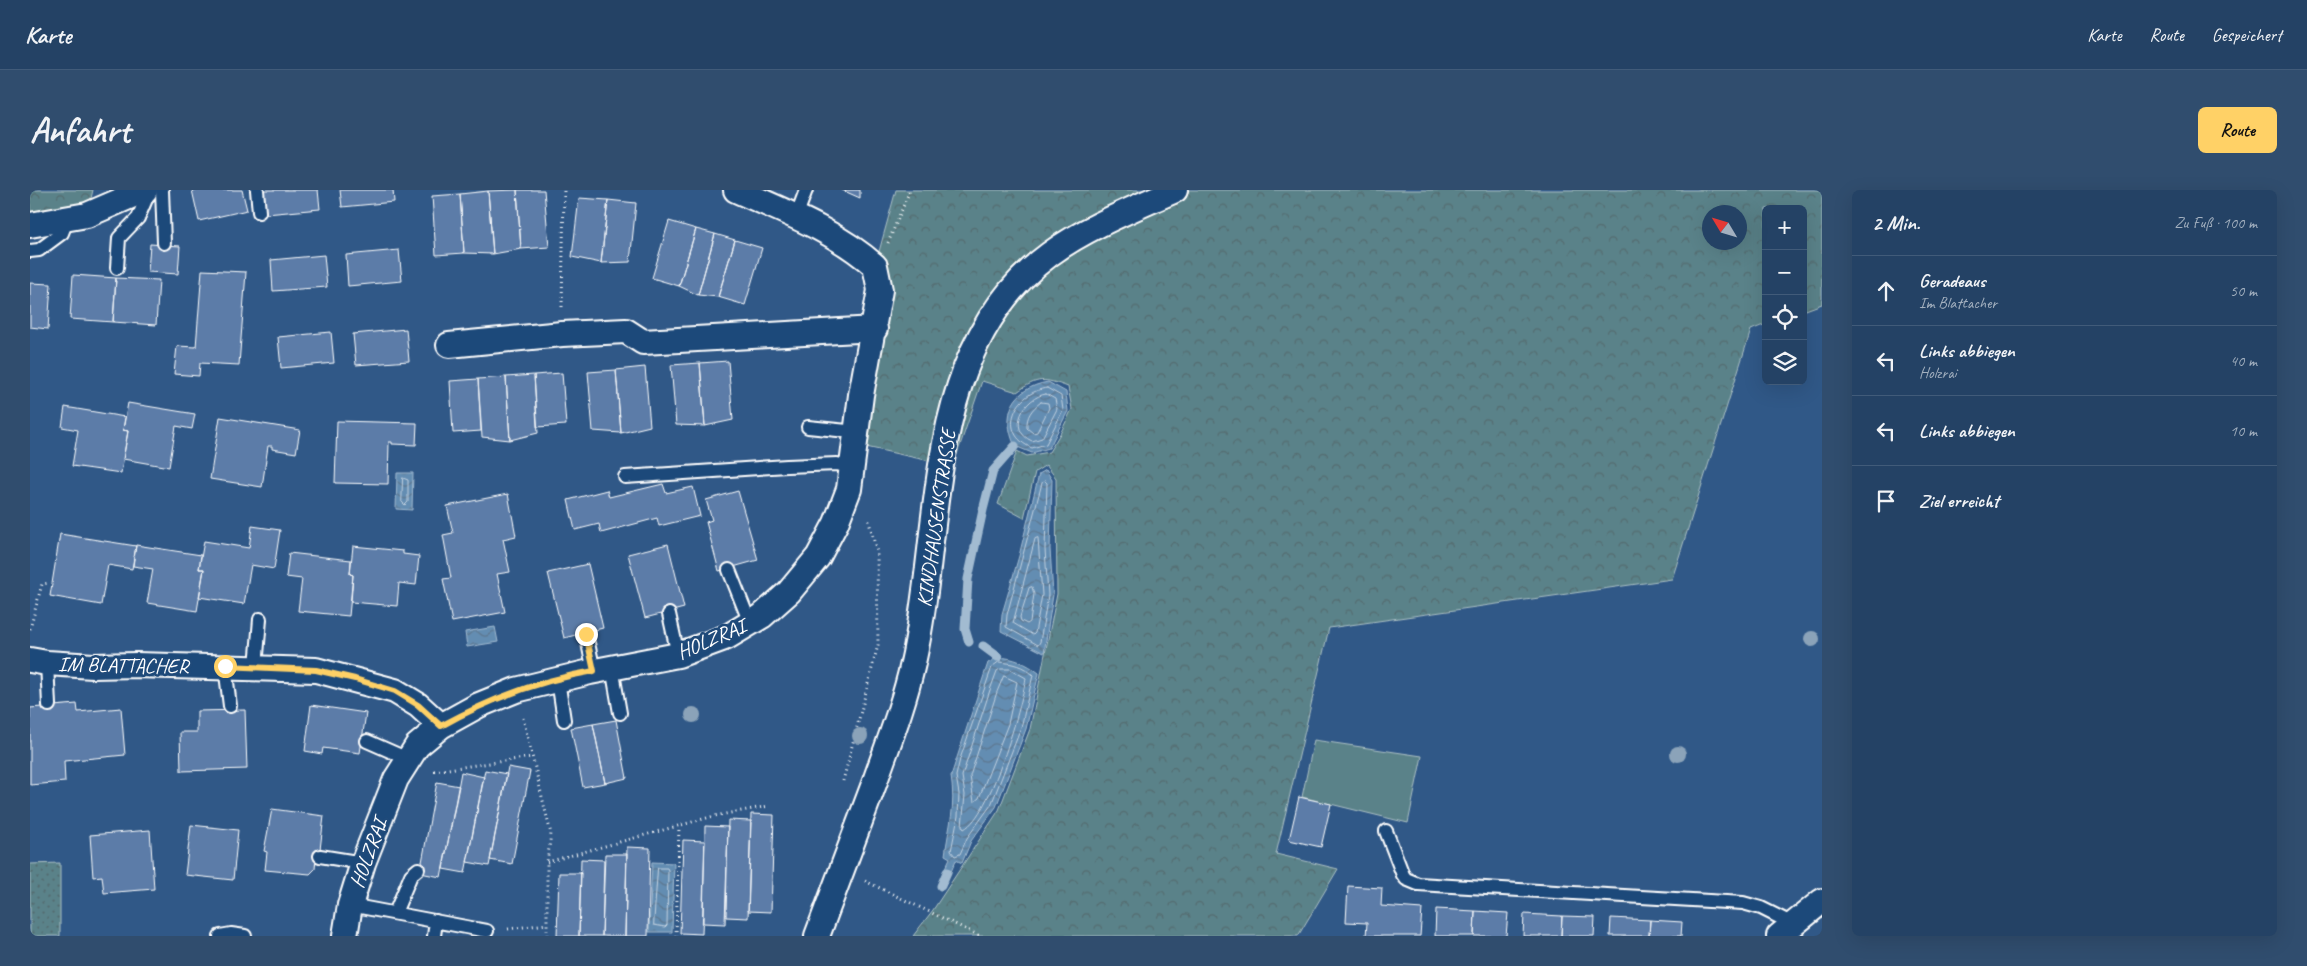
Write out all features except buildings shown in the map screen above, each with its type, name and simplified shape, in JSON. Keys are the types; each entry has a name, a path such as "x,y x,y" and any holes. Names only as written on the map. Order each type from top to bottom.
{"street":[{"path":"30,225 87,214 145,190"},
{"path":"736,190 796,217 849,246 876,266"},
{"name":"KINDHAUSENSTRASSE","path":"817,936 890,739 913,663 945,441 961,384 975,348 986,327 1013,287 1051,254 1095,228 1175,190"},
{"name":"HOLZRAI","path":"345,936 350,905 363,863 405,763 417,746 441,726 479,705 516,690 603,669 678,655 727,637 762,616 789,592 818,557 836,523 851,478 861,395 880,290 876,266"},
{"path":"449,345 562,334 626,332 644,342 874,329"},
{"name":"IM BLATTACHER","path":"38,662 92,666 225,666 316,670 395,691 418,705 441,726"},
{"path":"1786,930 1822,902"}],"lane":[{"path":"117,268 119,238 138,218 150,190"},
{"path":"162,190 164,243"},
{"path":"257,190 258,212"},
{"path":"796,217 806,190"},
{"path":"30,251 50,248 62,234 68,218"},
{"path":"808,427 857,432"},
{"path":"625,477 837,464 851,478"},
{"path":"728,570 750,623"},
{"path":"669,614 678,655"},
{"path":"256,667 260,619"},
{"path":"586,634 603,669 620,712"},
{"path":"38,662 48,705"},
{"path":"225,666 230,706"},
{"path":"558,680 564,720"},
{"path":"367,741 405,763"},
{"path":"1386,831 1403,875 1406,879 1418,884 1743,903 1761,908 1786,930"},
{"path":"320,856 363,863"},
{"path":"395,914 411,875 418,869"},
{"path":"350,905 436,921 471,932 487,930"},
{"path":"434,936 436,921"},
{"path":"220,936 231,934 245,936"}],"path":[{"path":"562,316 564,190"},
{"path":"876,266 888,244 910,190"},
{"path":"843,783 878,645 877,552 862,496 851,478"},
{"path":"30,629 42,584 50,583"},
{"path":"516,690 550,834 547,862 547,936"},
{"path":"405,763 417,774 532,758"},
{"path":"547,862 714,816 769,806"},
{"path":"676,936 679,826"},
{"path":"842,870 980,936"},
{"path":"487,930 546,924"}],"green space":[{"path":"30,190 93,190 87,215 30,225"},
{"path":"896,190 1822,190 1822,304 1807,310 1807,205 1762,205 1762,326 1751,330 1672,579 1329,628 1276,854 1338,869 1298,936 913,936 933,910 999,810 1030,729 1057,594 1056,478 1046,465 1035,472 1024,518 998,504 1017,451 1027,456 1049,452 1061,432 1072,409 1068,387 1041,380 1017,392 982,381 953,466 866,447 875,266"},
{"path":"1314,740 1422,756 1408,823 1302,797"},
{"path":"60,863 60,936 30,936 30,864"}],"water":[{"path":"1048,382 1066,392 1068,411 1049,448 1032,453 1015,446 1009,423 1010,413 1018,396 1036,385"},
{"path":"1046,470 1052,480 1050,549 1053,595 1044,653 1001,631 1002,614 1019,556 1039,474"},
{"path":"397,473 413,473 412,510 396,509"},
{"path":"495,627 498,642 467,647 465,632"},
{"path":"998,657 1020,662 1039,673 1026,729 996,807 971,841 962,863 956,860 950,874 944,871 950,858 945,855 953,798 951,776 988,663"},
{"path":"652,862 674,863 672,932 649,932"}],"waterway":[{"path":"969,642 965,629 968,579 983,510 993,471 1015,446"},
{"path":"983,646 998,657"},
{"path":"941,886 947,872"}],"route":[{"path":"225,666 316,670 355,679 395,691 418,705 441,726 479,705 516,690 594,671 586,634"}]}
